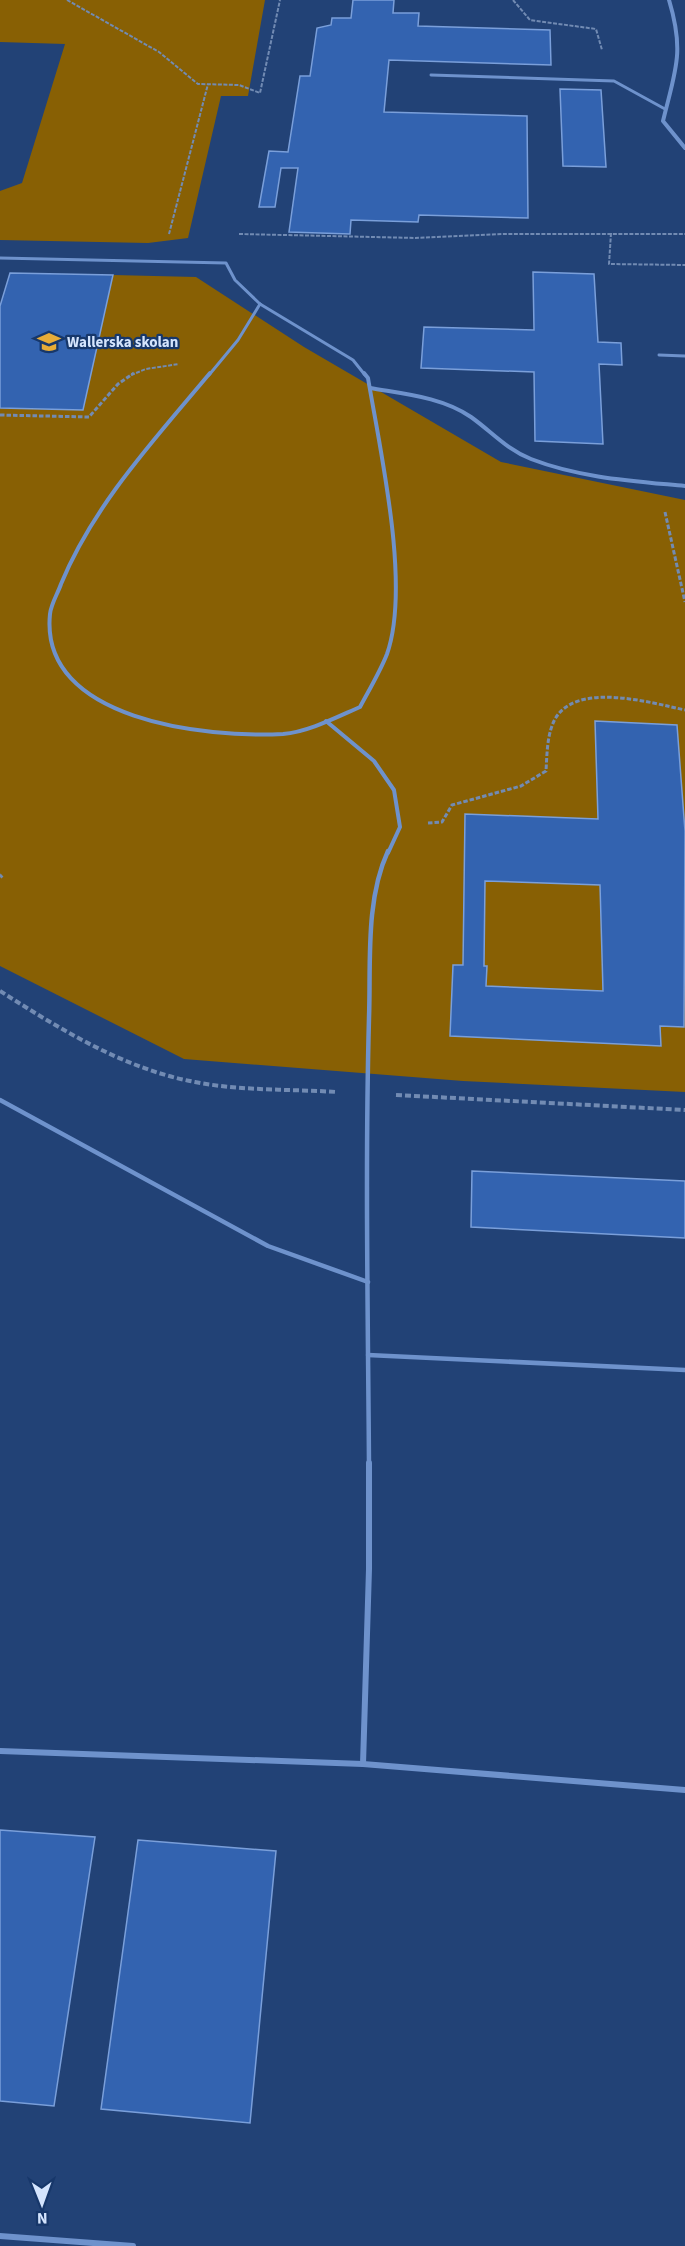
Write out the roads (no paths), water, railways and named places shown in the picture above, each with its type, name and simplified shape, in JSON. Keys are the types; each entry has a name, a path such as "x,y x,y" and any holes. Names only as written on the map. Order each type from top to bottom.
{"street":[{"path":"669,0 676,16 679,46 676,79 665,108 663,121 685,148"}],"lane":[{"path":"431,75 614,81 665,108"},
{"path":"0,258 133,263 226,263 235,280 260,304 353,360 368,378 388,499 396,597 387,653 360,707 326,722 285,734 215,732 145,721 116,710 72,681 51,648 50,612 76,548 130,469 238,340 260,304"},
{"path":"660,355 685,356"},
{"path":"370,388 450,405 471,418 509,448 542,462 578,472 685,486"},
{"path":"326,722 374,761 394,790 400,826 382,865 373,906 367,1093 369,1569 363,1764"},
{"path":"0,1100 268,1246 368,1282"},
{"path":"368,1355 685,1370"},
{"path":"0,1751 363,1764 685,1790"},
{"path":"0,2236 133,2246"}],"place":[{"name":"Wallerska skolan","path":"49,342"}]}
